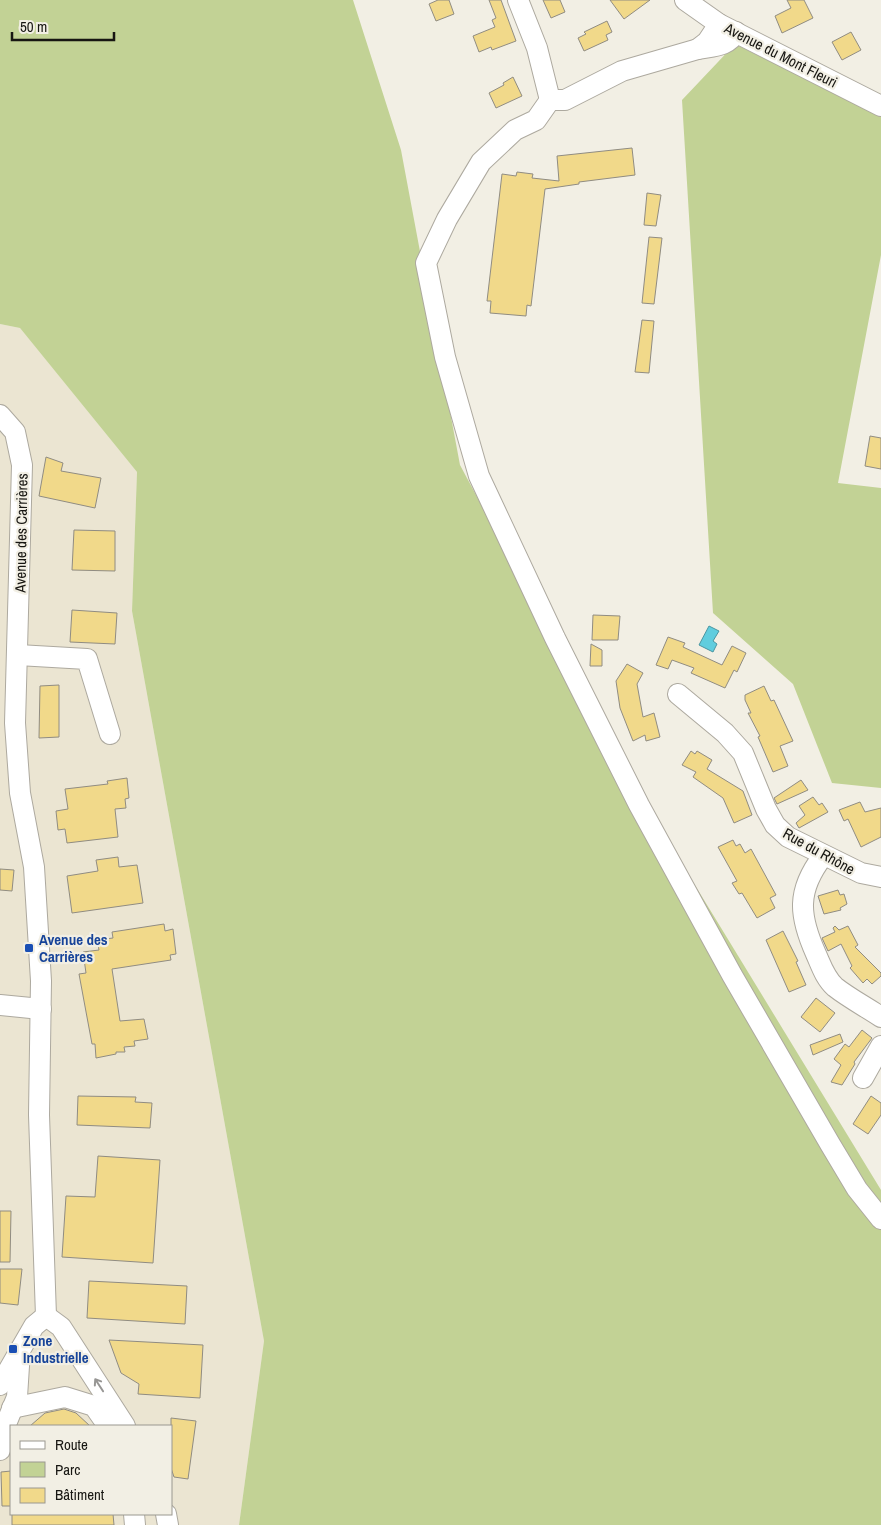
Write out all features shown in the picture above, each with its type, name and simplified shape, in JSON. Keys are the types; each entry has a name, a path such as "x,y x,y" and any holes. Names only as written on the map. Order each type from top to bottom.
{"street":[{"path":"518,0 537,48 550,100 536,120 515,130 481,162 447,218 426,263 445,357 479,476 555,638 639,805 732,975 830,1144 857,1189 881,1219"},
{"name":"Avenue du Mont Fleuri","path":"698,4 728,28 881,106"},
{"path":"550,100 565,100 622,71 698,49 724,45 729,42 728,28"},
{"name":"Avenue des Carrières","path":"0,415 15,432 22,464 15,723 19,784 34,868 41,981 40,1115 46,1316"},
{"path":"18,655 86,659 110,734"},
{"name":"Rue du Rhône","path":"678,694 725,733 744,753 766,809 775,825 788,837 823,856 861,873 881,877"},
{"path":"823,856 816,866 802,899 802,918 806,932 825,974 835,987 881,1017"},
{"path":"0,1005 40,1009"},
{"path":"863,1078 881,1046"},
{"path":"0,1385 34,1326 46,1316 61,1327 124,1425"},
{"path":"0,1450 18,1392 20,1350"},
{"path":"12,1408 65,1397 94,1406 107,1425"}],"shaded area":[{"path":"0,324 20,328 137,472 132,611 264,1341 239,1525 0,1525"}],"green space":[{"path":"0,0 353,0 401,150 460,465 610,746 881,1190 881,1525 239,1525 264,1341 132,611 137,472 20,328 0,324"},
{"path":"735,44 881,116 881,255 838,483 881,488 881,788 832,783 793,684 713,613 682,100"}],"water":[{"path":"709,626 719,631 713,641 717,644 713,652 699,645"}],"building":[{"path":"438,0 449,0 454,14 436,21 429,4"},
{"path":"489,0 501,0 516,41 492,50 491,47 479,52 473,36 495,27 492,20 496,18"},
{"path":"543,0 560,0 565,12 551,18"},
{"path":"610,0 650,0 624,19"},
{"path":"787,0 804,0 813,18 782,33 775,16 791,8"},
{"path":"607,21 612,32 606,35 608,40 584,51 578,38 586,34 584,32"},
{"path":"851,32 861,50 842,60 832,42"},
{"path":"513,77 522,96 496,108 489,93 504,85 503,83"},
{"path":"632,148 635,175 579,182 579,184 545,189 531,306 527,305 526,316 490,313 491,301 487,301 502,174 516,176 517,172 533,174 532,178 559,181 557,156"},
{"path":"647,193 661,195 656,226 644,225"},
{"path":"649,237 662,238 654,304 642,303"},
{"path":"642,320 654,321 649,373 635,372"},
{"path":"870,436 881,438 881,469 865,466"},
{"path":"46,457 63,463 61,471 101,478 95,508 39,496"},
{"path":"74,530 115,531 115,571 72,570"},
{"path":"72,610 117,613 115,644 70,642"},
{"path":"593,615 620,616 618,640 592,640"},
{"path":"668,637 685,643 683,647 722,665 732,646 746,653 737,672 734,670 725,688 691,673 694,668 672,660 668,669 656,665"},
{"path":"591,644 602,650 602,666 590,666"},
{"path":"627,664 643,673 637,684 643,717 654,713 660,737 646,741 645,735 633,741 620,708 616,681"},
{"path":"59,685 59,737 39,738 40,686"},
{"path":"764,686 771,701 774,700 793,741 780,746 788,766 773,772 758,737 760,736 748,713 751,713 745,700 745,695"},
{"path":"691,751 695,754 697,751 712,760 707,769 743,791 752,815 734,823 723,798 693,777 696,772 682,765"},
{"path":"127,778 129,798 125,799 126,808 115,809 118,837 67,843 65,829 58,830 56,811 68,809 65,789 108,784 107,781"},
{"path":"801,780 808,790 777,804 774,798"},
{"path":"813,797 819,805 822,803 828,812 799,828 796,823 805,815 799,806"},
{"path":"860,802 865,812 881,808 881,837 861,847 848,819 844,821 839,810"},
{"path":"733,840 736,846 740,844 745,853 751,849 776,895 770,898 775,908 757,918 742,893 739,894 732,883 737,881 718,847"},
{"path":"118,857 119,867 137,865 143,903 72,913 67,876 98,871 96,860"},
{"path":"0,869 14,870 12,891 0,890"},
{"path":"838,890 840,895 844,894 847,904 840,908 841,910 824,914 818,896"},
{"path":"164,924 165,931 173,929 176,954 170,955 171,960 112,969 120,1021 144,1019 148,1039 134,1041 135,1046 124,1047 125,1052 116,1052 116,1054 96,1058 95,1044 92,1044 79,974 86,973 83,952 99,950 97,940 113,938 112,932"},
{"path":"835,926 839,930 848,926 858,945 855,947 881,973 881,976 872,984 867,979 863,983 850,968 852,966 841,944 828,951 822,938 835,932 833,928"},
{"path":"783,931 798,961 796,962 806,985 789,992 766,940"},
{"path":"816,998 835,1013 820,1032 801,1017"},
{"path":"862,1030 872,1038 854,1062 855,1064 842,1085 831,1082 841,1065 834,1059 845,1044 849,1047"},
{"path":"840,1034 843,1042 813,1055 810,1045"},
{"path":"78,1096 136,1097 135,1102 152,1103 150,1128 77,1125"},
{"path":"871,1096 881,1103 881,1115 868,1134 853,1124"},
{"path":"98,1156 160,1160 153,1263 62,1257 66,1196 95,1197"},
{"path":"0,1211 11,1211 10,1262 0,1262"},
{"path":"0,1269 22,1269 18,1305 0,1303"},
{"path":"89,1281 187,1286 185,1324 87,1318"},
{"path":"109,1340 203,1345 200,1398 138,1394 139,1384 121,1373"},
{"path":"64,1409 76,1413 89,1425 31,1425 45,1413"},
{"path":"171,1418 196,1421 188,1479 174,1477 172,1471"},
{"path":"10,1471 10,1506 2,1506 1,1472"},
{"path":"12,1515 113,1515 114,1525 12,1525"}],"place":[{"name":"Avenue des Carrières","path":"29,948"},
{"name":"Zone Industrielle","path":"13,1349"}]}
